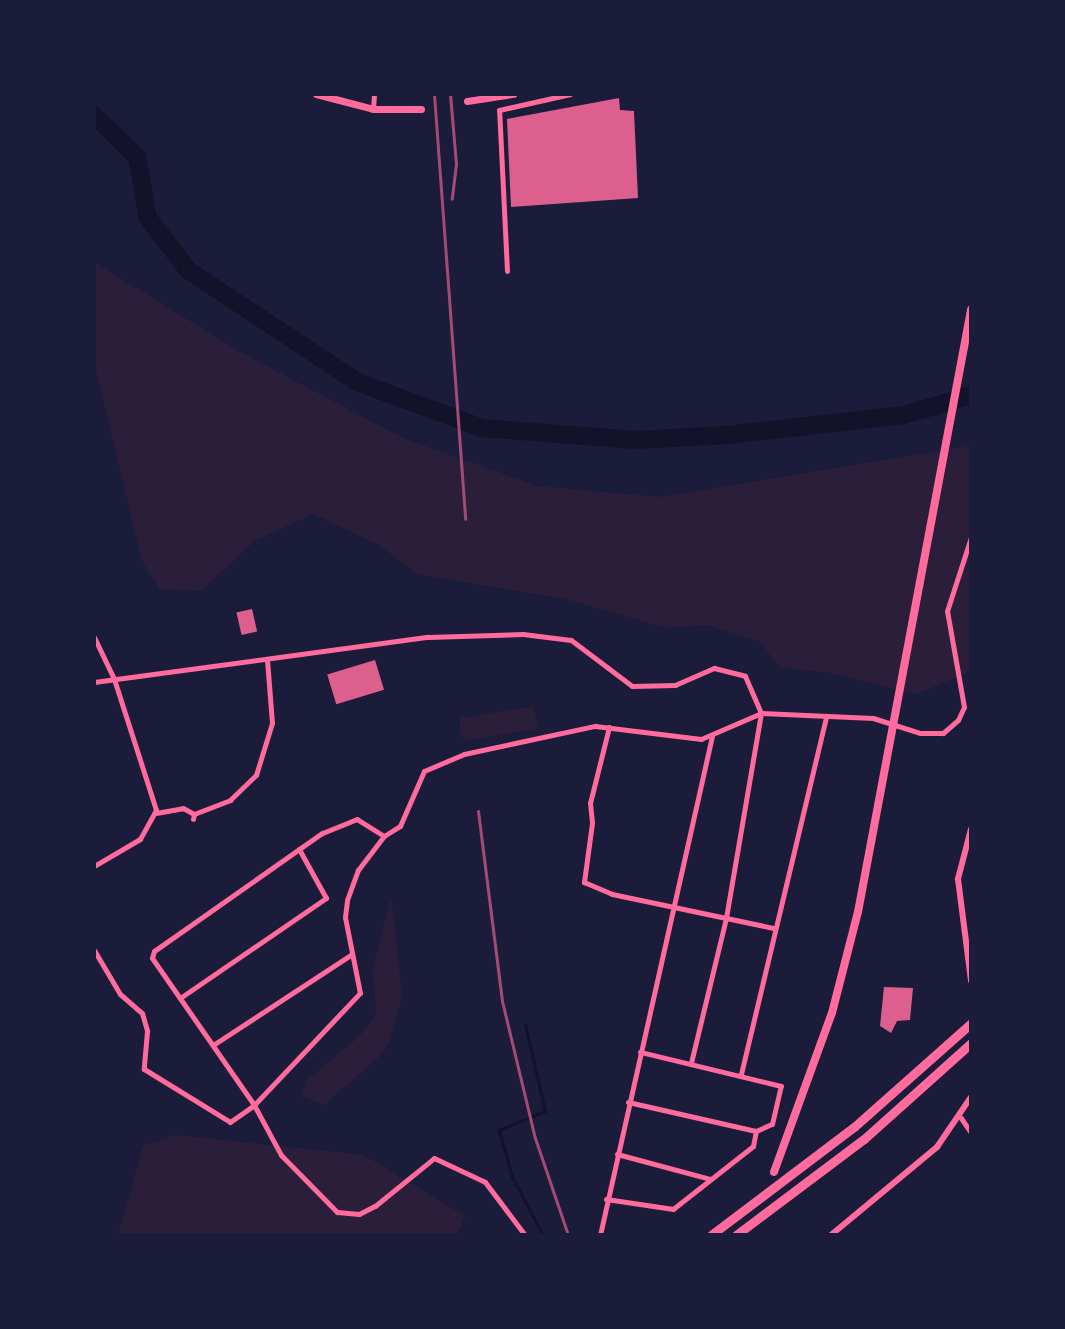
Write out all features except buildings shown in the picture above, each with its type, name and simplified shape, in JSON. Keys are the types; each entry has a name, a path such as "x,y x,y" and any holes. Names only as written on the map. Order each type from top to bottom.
{"highway":[{"path":"774,1172 832,1013 895,726 971,310"},
{"path":"711,1235 854,1127 971,1023"},
{"path":"736,1235 864,1139 971,1043"}],"main road":[{"path":"316,94 373,109 421,109"},
{"path":"467,101 513,94"}],"street":[{"path":"373,109 374,94"},
{"path":"507,271 499,110 570,94"},
{"path":"94,950 120,994 142,1013 147,1031 141,1063 147,1073 224,1121 254,1105 360,993 352,954 347,900 358,870 384,836 400,826 424,771 498,745 609,727 673,738 712,735 761,713 873,718 895,726 943,733 964,707 947,611 971,537"},
{"path":"94,637 114,679 154,796 155,813 140,839 94,866"},
{"path":"94,682 428,637 560,637 579,644 632,686 667,687 714,668 739,672 750,682 761,713 726,918 691,1063"},
{"path":"155,813 173,807 193,817 230,800 256,775 272,723 267,659"},
{"path":"741,1074 826,716"},
{"path":"609,727 590,803 592,823 584,882 612,894 774,928"},
{"path":"600,1235 712,735"},
{"path":"384,836 357,819 299,849 154,951 152,958 254,1105 281,1155 337,1212 367,1210 434,1158 485,1182 525,1235"},
{"path":"971,829 958,879 971,981"},
{"path":"180,998 326,898 299,849"},
{"path":"213,1045 352,954"},
{"path":"628,1102 756,1131 772,1124 781,1086 640,1052"},
{"path":"831,1235 937,1147 961,1118 971,1099"},
{"path":"961,1118 971,1133"},
{"path":"606,1199 664,1212 753,1146 756,1131"},
{"path":"617,1154 711,1179"}],"shaded area":[{"path":"94,262 242,353 403,438 537,486 658,497 971,446 971,671 917,694 825,672 780,668 760,642 707,625 667,628 565,599 418,574 377,544 313,514 255,541 200,591 160,589 142,561 94,361"},
{"path":"533,706 538,728 467,741 460,733 460,718"},
{"path":"391,895 402,997 389,1043 378,1058 324,1105 302,1096 307,1080 359,1037 376,1014 373,969"},
{"path":"176,1135 364,1155 465,1216 457,1235 118,1235 143,1146"}],"waterway":[{"path":"94,115 137,157 148,218 188,270 357,382 482,428 636,440 728,435 904,415 971,395"},
{"path":"525,1024 545,1111 499,1130 512,1177 543,1235"}],"railway":[{"path":"434,94 465,519"},
{"path":"450,94 456,164 452,199"},
{"path":"478,811 502,1001 535,1138 568,1235"}]}
